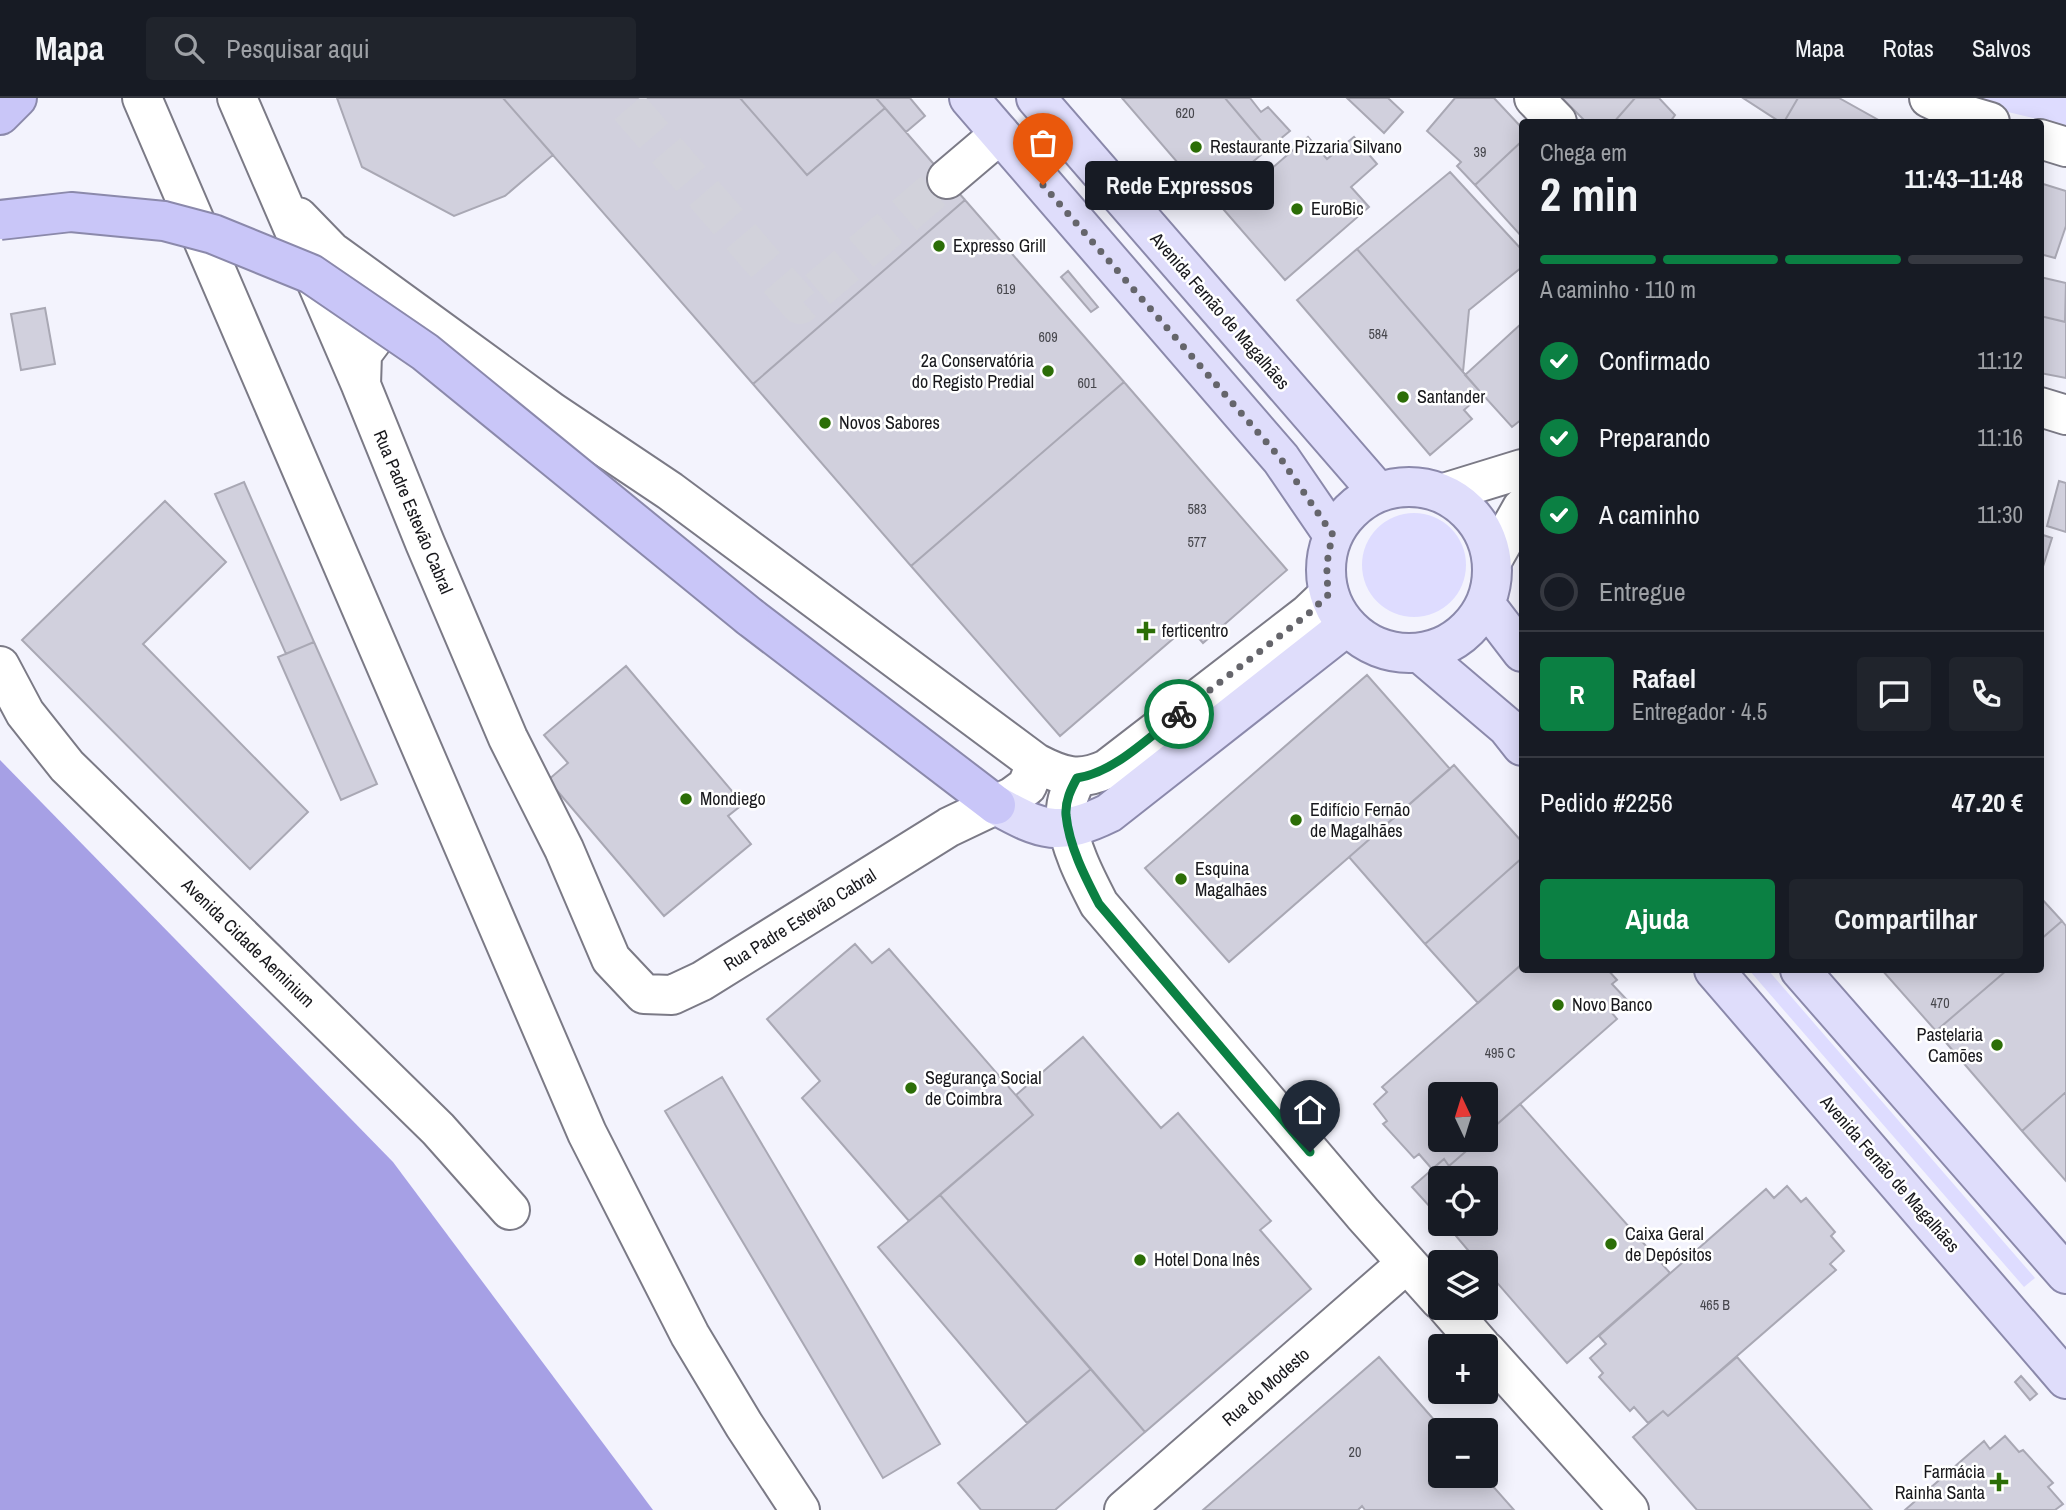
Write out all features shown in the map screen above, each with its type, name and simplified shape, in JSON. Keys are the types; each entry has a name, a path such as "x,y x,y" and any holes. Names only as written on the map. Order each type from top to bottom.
{"highway":[{"path":"0,115 17,98"},
{"path":"0,220 71,212 164,221 213,234 311,274 425,352 751,617 996,805"}],"main road":[{"path":"969,98 1281,459 1333,535"},
{"name":"Avenida Fernão de Magalhães","path":"1036,98 1378,492"},
{"path":"1411,486 1444,493 1468,509 1485,532 1493,559 1493,582 1486,605 1460,637 1420,653 1394,652 1368,643 1347,626 1329,594 1327,554 1333,535 1344,517 1359,503 1378,492 1411,486"},
{"path":"1486,605 1519,648"},
{"path":"996,805 1023,820 1050,829 1087,824 1109,813 1347,626"},
{"path":"1420,653 1507,727 1519,742"},
{"name":"Avenida Fernão de Magalhães","path":"1717,973 2066,1379"},
{"path":"1803,973 2066,1274"}],"street":[{"path":"142,98 587,1133 690,1335 737,1414 800,1510"},
{"path":"237,98 361,385"},
{"path":"1534,98 1553,119"},
{"path":"1929,98 1980,119"},
{"path":"947,179 1000,134"},
{"path":"2044,140 2066,147"},
{"path":"283,201 331,251 552,412 670,491 1036,763 1057,774 1077,778 1092,776 1107,769 1308,614 1329,594"},
{"name":"Rua Padre Estevão Cabral","path":"415,312 387,322 362,354 361,385 508,738 564,849 611,959 644,994 672,995 702,981 949,827 996,805 1027,786 1036,763"},
{"path":"2044,408 2066,415"},
{"path":"1444,493 1519,470"},
{"path":"1493,559 1519,513"},
{"name":"Avenida Cidade Aeminium","path":"0,666 25,713 67,766 438,1129 510,1210"},
{"path":"1077,778 1069,794 1066,814 1081,867 1099,904 1428,1287"},
{"name":"Rua do Modesto","path":"1124,1510 1407,1264"},
{"path":"1458,1320 1471,1334"},
{"path":"1498,1364 1629,1510"}],"shaded area":[{"path":"1978,98 2066,98 2066,126 2044,119 2008,112"},
{"path":"1414,513 1434,517 1451,528 1462,545 1466,565 1462,585 1451,602 1434,613 1414,617 1394,613 1377,602 1366,585 1362,565 1366,545 1377,528 1394,517"},
{"path":"0,760 393,1162 653,1510 0,1510"},
{"path":"1752,973 1771,973 2035,1278 2024,1287"}],"building":[{"path":"337,98 503,98 553,155 505,196 454,216 362,167"},
{"path":"503,98 740,98 807,175 885,108 965,200 753,384"},
{"path":"740,98 876,98 885,108 807,175"},
{"path":"876,98 910,98 925,116 906,132"},
{"path":"1122,98 1225,98 1268,149 1209,199"},
{"path":"1225,98 1250,98 1261,112 1268,107 1290,131 1268,149"},
{"path":"1347,98 1388,98 1403,112 1384,133"},
{"path":"1455,98 1494,98 1519,125 1519,144 1475,185 1457,166 1461,162 1427,131"},
{"path":"1562,98 1635,98 1617,119 1583,119"},
{"path":"1635,98 1659,98 1675,115 1672,119 1617,119"},
{"path":"1743,98 1798,98 1786,119 1775,119"},
{"path":"1798,98 1839,98 1877,119 1786,119"},
{"name":"EuroBic","path":"1308,137 1327,159 1354,137 1377,164 1351,187 1369,207 1285,280 1224,210"},
{"path":"1519,144 1519,234 1475,185"},
{"path":"1450,172 1519,247 1519,269 1469,310 1463,372 1357,249"},
{"path":"2044,184 2066,191 2066,226 2055,258 2044,255"},
{"path":"965,200 1124,382 911,566 753,384"},
{"path":"1357,249 1482,394 1464,410 1472,419 1430,455 1297,300"},
{"path":"1068,271 1098,307 1091,312 1061,277"},
{"path":"2044,278 2066,283 2065,322 2044,317"},
{"path":"45,308 55,364 21,370 11,314"},
{"path":"2044,317 2066,322 2066,378 2044,374"},
{"path":"1519,326 1519,421 1512,427 1465,375"},
{"path":"1124,382 1287,570 1203,643 1188,626 1060,736 911,566"},
{"path":"2059,481 2066,483 2066,532 2047,526"},
{"path":"244,482 314,642 286,654 215,494"},
{"path":"165,501 226,562 143,644 308,812 250,869 22,640"},
{"path":"2044,535 2052,538 2044,563"},
{"path":"314,642 377,784 341,800 278,657"},
{"path":"626,666 743,804 728,816 751,844 664,916 548,780 568,763 544,735"},
{"name":"Edifício Fernão de Magalhães","path":"1367,675 1450,769 1229,962 1145,868"},
{"path":"1454,765 1519,839 1519,861 1425,944 1349,857"},
{"path":"1519,861 1519,967 1478,1003 1425,944"},
{"path":"2044,901 2062,921 2044,937"},
{"path":"2062,921 2066,926 2066,1092 2022,1131 1936,1031 2004,973 2044,973 2044,937"},
{"name":"Segurança Social de Coimbra","path":"855,944 872,963 889,949 1033,1115 909,1221 802,1098 820,1081 767,1019"},
{"path":"1519,967 1519,973 1611,973 1617,980 1612,984 1627,1000 1612,1013 1617,1019 1498,1123 1498,1082 1428,1082 1428,1152 1465,1152 1449,1166 1444,1159 1436,1166 1429,1166 1419,1154 1414,1158 1383,1124 1387,1121 1374,1104 1387,1092 1382,1087"},
{"path":"1885,973 2004,973 1936,1031"},
{"name":"Hotel Dona Inês","path":"1083,1037 1161,1128 1178,1113 1271,1221 1260,1230 1311,1289 1145,1432 940,1195 1033,1115 1016,1095"},
{"path":"722,1077 940,1444 883,1478 665,1111"},
{"path":"2066,1092 2066,1181 2022,1131"},
{"path":"1520,1104 1670,1273 1567,1363 1498,1284 1498,1250 1468,1250 1456,1236 1498,1236 1498,1166 1449,1166 1465,1152 1498,1152 1498,1123"},
{"path":"1444,1159 1449,1166 1436,1166"},
{"path":"1428,1173 1428,1205 1412,1187"},
{"path":"1787,1186 1801,1202 1806,1198 1835,1232 1831,1236 1844,1251 1830,1264 1836,1270 1668,1416 1663,1411 1648,1423 1634,1407 1630,1411 1599,1377 1603,1373 1590,1358 1606,1344 1599,1336 1766,1189 1774,1198"},
{"path":"940,1195 1091,1369 1027,1423 878,1247"},
{"path":"1379,1357 1432,1418 1428,1418 1428,1488 1495,1488 1514,1510 1365,1510 1362,1506 1358,1510 1203,1510"},
{"path":"1737,1357 1872,1510 1697,1510 1633,1437 1663,1411 1668,1416"},
{"path":"1091,1369 1145,1432 1055,1510 981,1510 958,1483"},
{"path":"2021,1376 2037,1394 2030,1400 2015,1382"},
{"path":"2005,1436 2019,1452 2023,1450 2053,1483 2048,1487 2063,1504 2055,1510 1905,1510 1984,1441 1990,1449"}],"tunnel":[{"path":"629,107 800,305 947,179"}],"way so far":[{"path":"1043,185 1281,459 1333,535 1327,554 1329,594 1308,614 1179,714"}],"place":[{"name":"Restaurante Pizzaria Silvano","path":"1196,147"},
{"name":"Rede Expressos","path":"1043,185"},
{"name":"EuroBic","path":"1297,209"},
{"name":"Expresso Grill","path":"939,246"},
{"name":"2a Conservatória do Registo Predial","path":"1048,371"},
{"name":"Santander","path":"1403,397"},
{"name":"Novos Sabores","path":"825,423"},
{"name":"ferticentro","path":"1146,631"},
{"name":"Mondiego","path":"686,799"},
{"name":"Edifício Fernão de Magalhães","path":"1296,820"},
{"name":"Esquina Magalhães","path":"1181,879"},
{"name":"Novo Banco","path":"1558,1005"},
{"name":"Pastelaria Camões","path":"1997,1045"},
{"name":"Segurança Social de Coimbra","path":"911,1088"},
{"name":"Caixa Geral de Depósitos","path":"1611,1244"},
{"name":"Hotel Dona Inês","path":"1140,1260"},
{"name":"Farmácia Rainha Santa","path":"1999,1482"}],"route":[{"path":"1179,714 1107,769 1092,776 1077,778 1069,794 1066,814 1069,828 1081,867 1099,904 1310,1152"}]}
